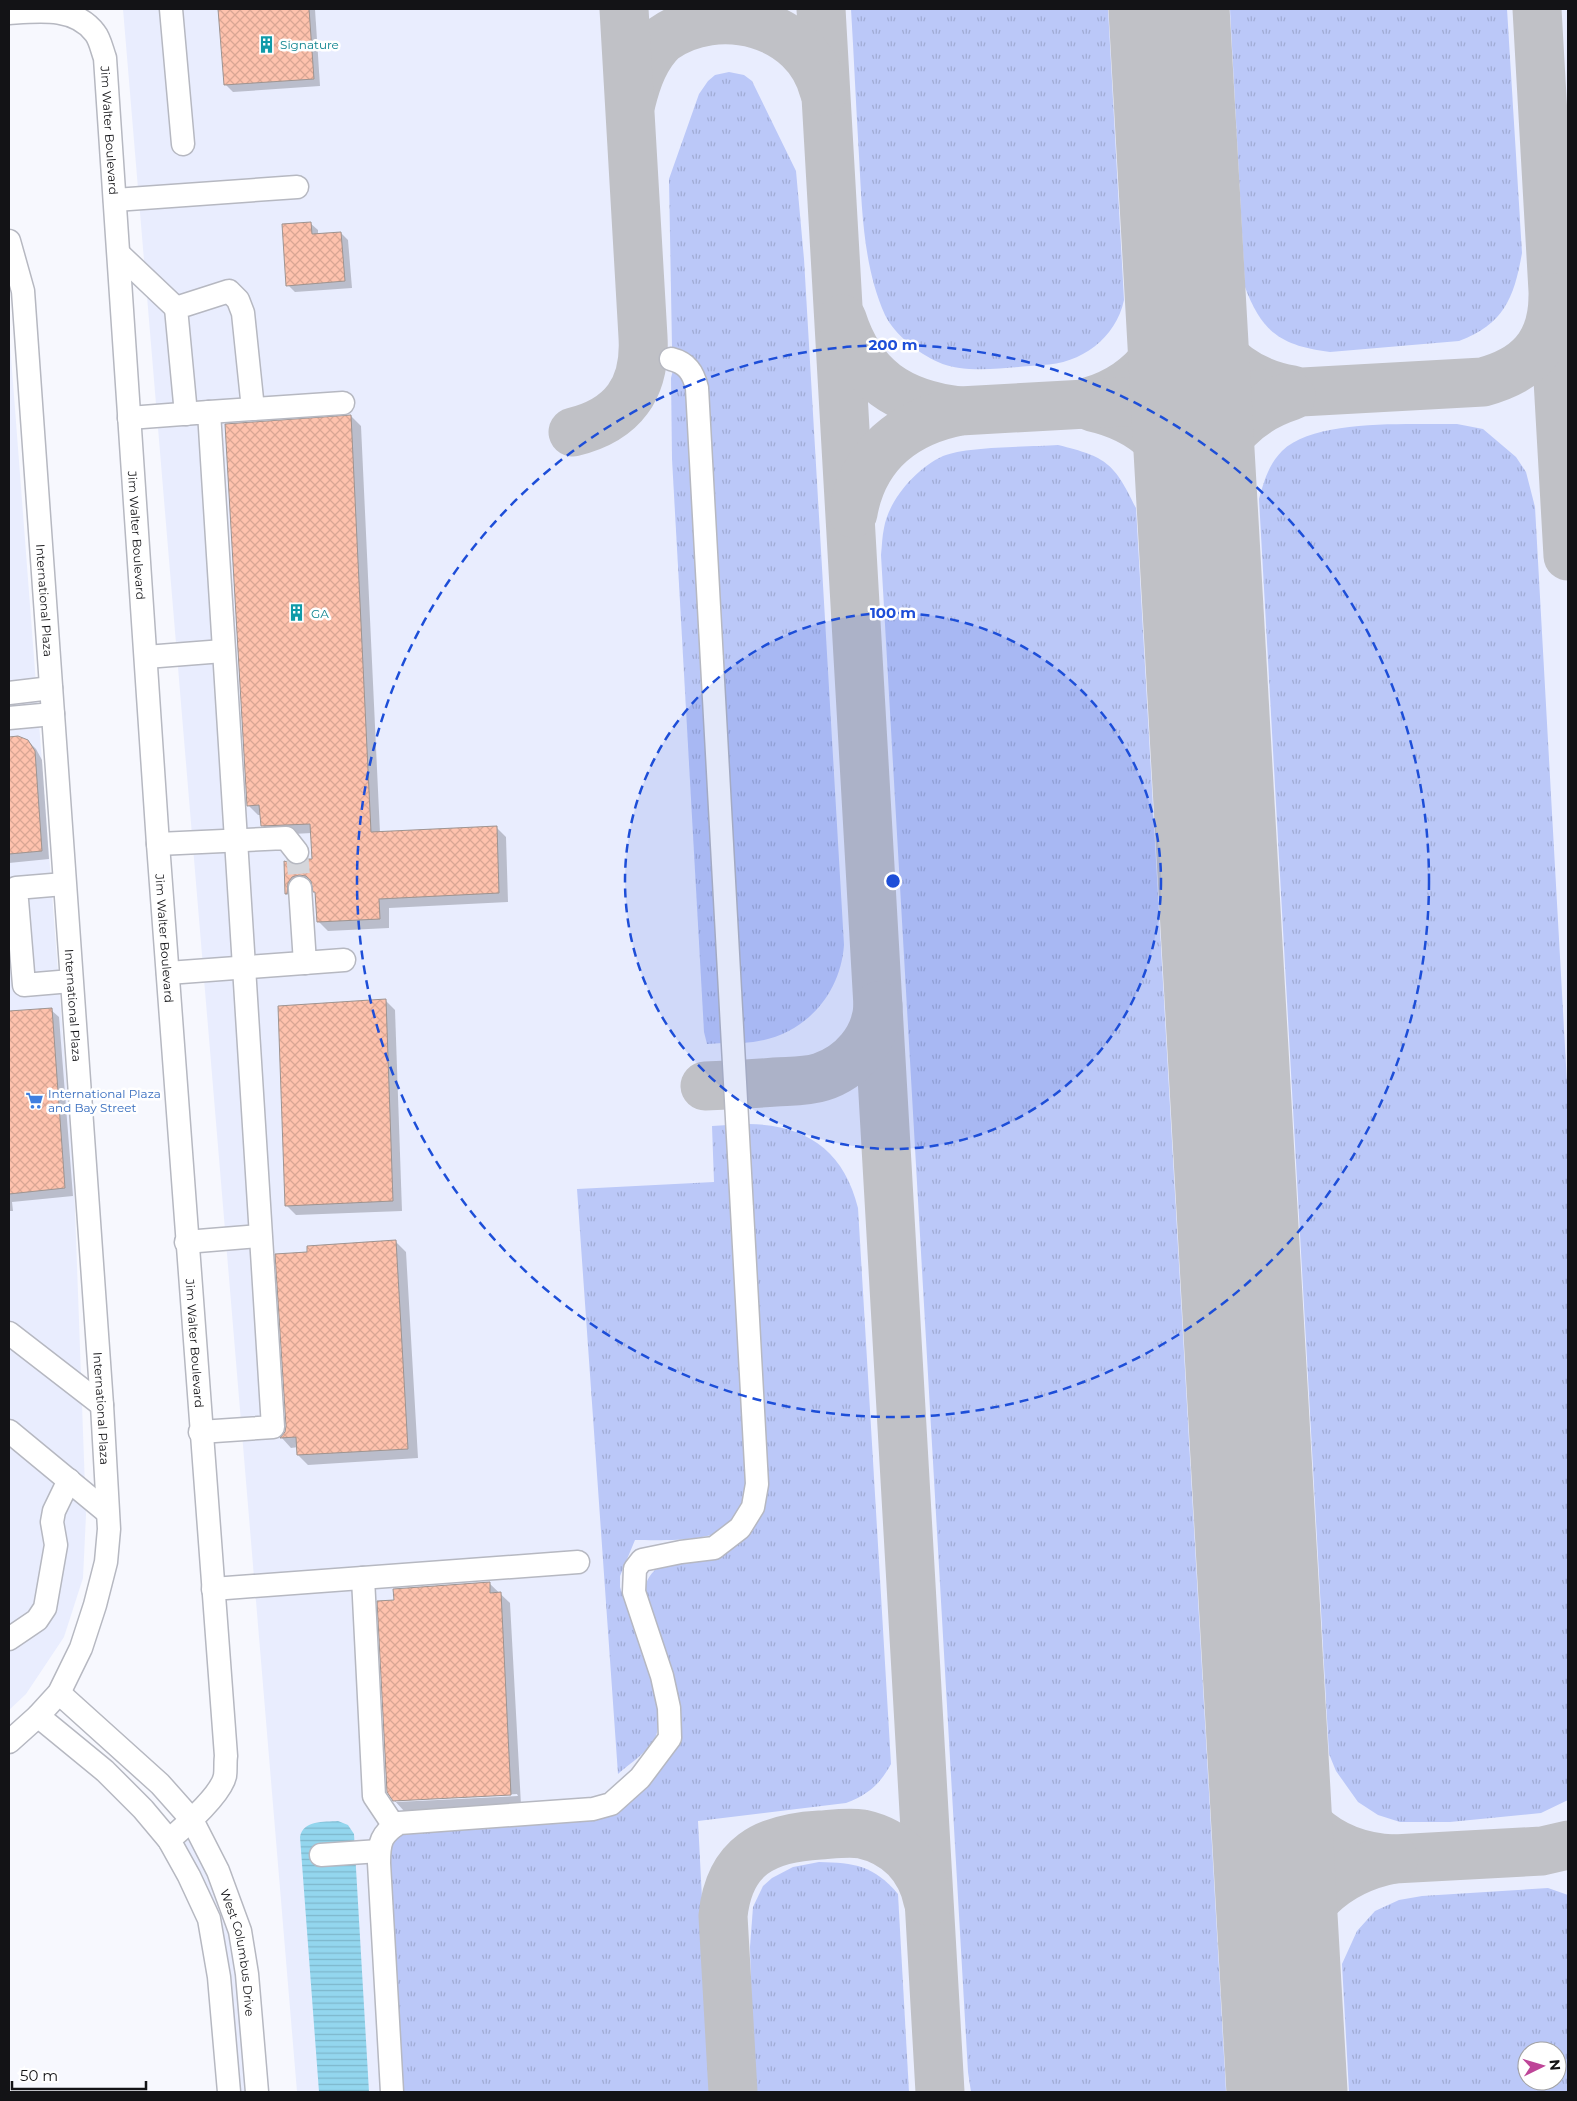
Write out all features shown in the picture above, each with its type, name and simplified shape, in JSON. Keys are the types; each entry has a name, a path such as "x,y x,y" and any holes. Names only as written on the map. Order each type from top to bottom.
{"street":[{"path":"171,9 183,144"},
{"name":"Jim Walter Boulevard","path":"16,11 44,10 67,14 84,22 96,34 105,58 186,1242 226,1756 224,1777 216,1791 192,1820 169,1840"},
{"path":"116,200 297,187"},
{"name":"International Plaza","path":"9,241 23,291 102,1405 109,1529 106,1562 81,1648 59,1693 38,1716 9,1742"},
{"path":"119,254 176,308 186,414"},
{"path":"176,308 229,291 238,300 243,313 253,409"},
{"path":"392,2092 379,1852 386,1831 399,1823 593,1809 611,1804 640,1778 670,1738 669,1708 662,1676 634,1592 635,1569 642,1560 714,1548 740,1528 753,1507 757,1484 697,388 693,374 688,367 680,361 671,359"},
{"path":"130,418 343,403"},
{"path":"200,1432 273,1427 209,412"},
{"path":"146,657 223,651"},
{"path":"9,693 51,688"},
{"path":"9,718 53,714"},
{"path":"158,844 286,838 297,852"},
{"path":"64,884 12,888 17,986 71,981"},
{"path":"300,888 305,963"},
{"path":"168,973 344,960"},
{"path":"186,1242 260,1236"},
{"path":"9,1333 102,1405"},
{"path":"9,1431 107,1512"},
{"path":"9,1639 37,1620 44,1608 56,1545 52,1522 54,1511 69,1480"},
{"path":"213,1589 578,1562"},
{"path":"363,1578 374,1796 394,1826"},
{"name":"West Columbus Drive","path":"59,1693 160,1784 192,1820 218,1871 240,1931 247,1974 257,2092"},
{"name":"West Columbus Drive","path":"38,1716 105,1771 143,1809 169,1840 189,1876 209,1919 219,1977 229,2092"},
{"path":"321,1855 379,1852"}],"shaded area":[{"path":"123,9 1568,9 1568,2092 297,2092"},
{"path":"9,330 74,1182 86,1515 83,1578 64,1637 26,1694 9,1710"},
{"path":"338,1821 348,1825 354,1834 369,2092 319,2092 300,1837 305,1827 315,1823"},
{"path":"189,1836 208,1874 230,1933 237,1975 246,2092 239,2092 183,1842"}],"green space":[{"path":"851,9 1108,9 1124,300 1120,314 1113,326 1095,346 1070,360 1056,363 989,369 962,368 949,366 923,354 908,343 889,322 872,277 865,237"},
{"path":"1230,9 1507,9 1522,253 1510,296 1497,318 1474,334 1459,341 1330,352 1299,346 1286,341 1267,326 1259,316 1245,287"},
{"path":"729,72 744,75 752,81 796,171 804,259 844,945 841,965 834,983 825,1000 812,1014 798,1026 781,1035 742,1043 707,383 702,369 695,359 672,347 669,179 699,94 715,75"},
{"path":"673,370 678,372 686,385 723,1043 707,1044 704,1032 672,459 671,378"},
{"path":"1390,424 1457,424 1483,429 1516,457 1526,472 1535,507 1568,1101 1568,1800 1541,1813 1450,1822 1400,1822 1378,1815 1358,1802 1336,1771 1329,1754 1259,499 1270,467 1282,451 1297,440 1340,428"},
{"path":"1058,445 1088,454 1107,464 1115,471 1136,508 1226,2092 971,2092 968,2072 881,555 884,528 892,506 914,476 933,461 943,456 967,450"},
{"path":"749,1124 789,1130 805,1136 820,1145 833,1157 843,1171 852,1188 858,1208 891,1764 873,1788 846,1803 698,1821 712,2092 401,2092 388,1855 390,1844 403,1831 631,1799 674,1753 681,1735 680,1722 645,1599 647,1580 655,1570 752,1528 764,1509 768,1487"},
{"path":"728,1125 747,1495 733,1523 714,1534 687,1539 635,1540 620,1576 620,1587 652,1684 657,1704 658,1722 654,1741 639,1757 618,1774 577,1189 714,1182 712,1126"},
{"path":"819,1862 843,1863 872,1871 889,1884 898,1894 909,2092 754,2092 750,1947 753,1907 763,1886 772,1878 793,1867"},
{"path":"1548,1888 1568,1895 1568,2092 1349,2092 1342,1964 1357,1931 1375,1911 1399,1900 1422,1896"}],"building":[{"name":"Signature","path":"218,9 309,9 314,79 224,85"},
{"path":"311,222 312,234 341,232 345,281 286,286 282,224"},
{"name":"GA","path":"351,415 371,832 497,826 499,893 379,899 380,919 317,922 315,892 313,892 311,881 306,876 292,877 288,883 287,894 285,894 284,861 298,865 308,859 312,859 310,824 261,826 259,805 247,806 225,424"},
{"path":"18,736 28,740 35,751 42,851 9,854 9,737"},
{"path":"386,999 393,1201 285,1206 278,1006"},
{"name":"International Plaza and Bay Street","path":"52,1008 65,1188 9,1194 9,1011"},
{"path":"396,1240 408,1449 297,1455 296,1437 280,1438 285,1432 286,1426 275,1254 307,1252 307,1246"},
{"path":"490,1582 490,1593 501,1592 511,1795 393,1801 387,1792 377,1601 394,1600 393,1589"}],"taxiway":[{"path":"573,432 590,427 618,410 628,399 635,386 643,355 624,9"},
{"path":"821,9 940,2092"},
{"path":"1537,9 1568,556"},
{"path":"631,103 642,68 651,53 663,39 685,27 709,21 734,20 758,24 780,34 799,48 814,67 824,91"},
{"path":"1091,401 1111,393 1143,371 1156,356 1166,340 1173,321 1178,302 1180,281 1170,113"},
{"path":"1188,269 1191,292 1197,313 1206,332 1218,349 1232,363 1249,375 1269,384 1292,390"},
{"path":"853,513 858,492 876,458 889,444 904,433 921,423 940,416 960,411 1483,382 1513,370 1525,363 1534,353 1548,329 1552,315 1553,298"},
{"path":"842,319 850,340 860,358 872,373 886,385 901,395 919,402 960,411"},
{"path":"1202,527 1203,504 1207,483 1223,445 1251,416 1269,405 1291,396"},
{"path":"1092,407 1130,420 1145,430 1159,442 1181,473 1193,511 1203,684"},
{"path":"705,1086 804,1081 832,1072 852,1059 867,1040 873,1030 878,1006"},
{"path":"1262,1581 1271,1743 1276,1767 1284,1789 1295,1809 1310,1825 1327,1839 1347,1849 1369,1856 1394,1859 1542,1851 1568,1845"},
{"path":"733,2092 723,1916 733,1878 753,1854 782,1840 820,1835 862,1834 887,1843 906,1858 920,1877 928,1901"},
{"path":"1291,2092 1285,1970 1289,1948 1296,1928 1320,1896 1336,1883 1353,1872 1373,1864 1394,1859"}],"runway":[{"path":"1169,9 1287,2092"}],"tunnel":[{"path":"297,852 300,888"}],"place":[{"name":"Signature","path":"266,44"},
{"name":"GA","path":"297,613"},
{"name":"International Plaza and Bay Street","path":"34,1100"}]}
